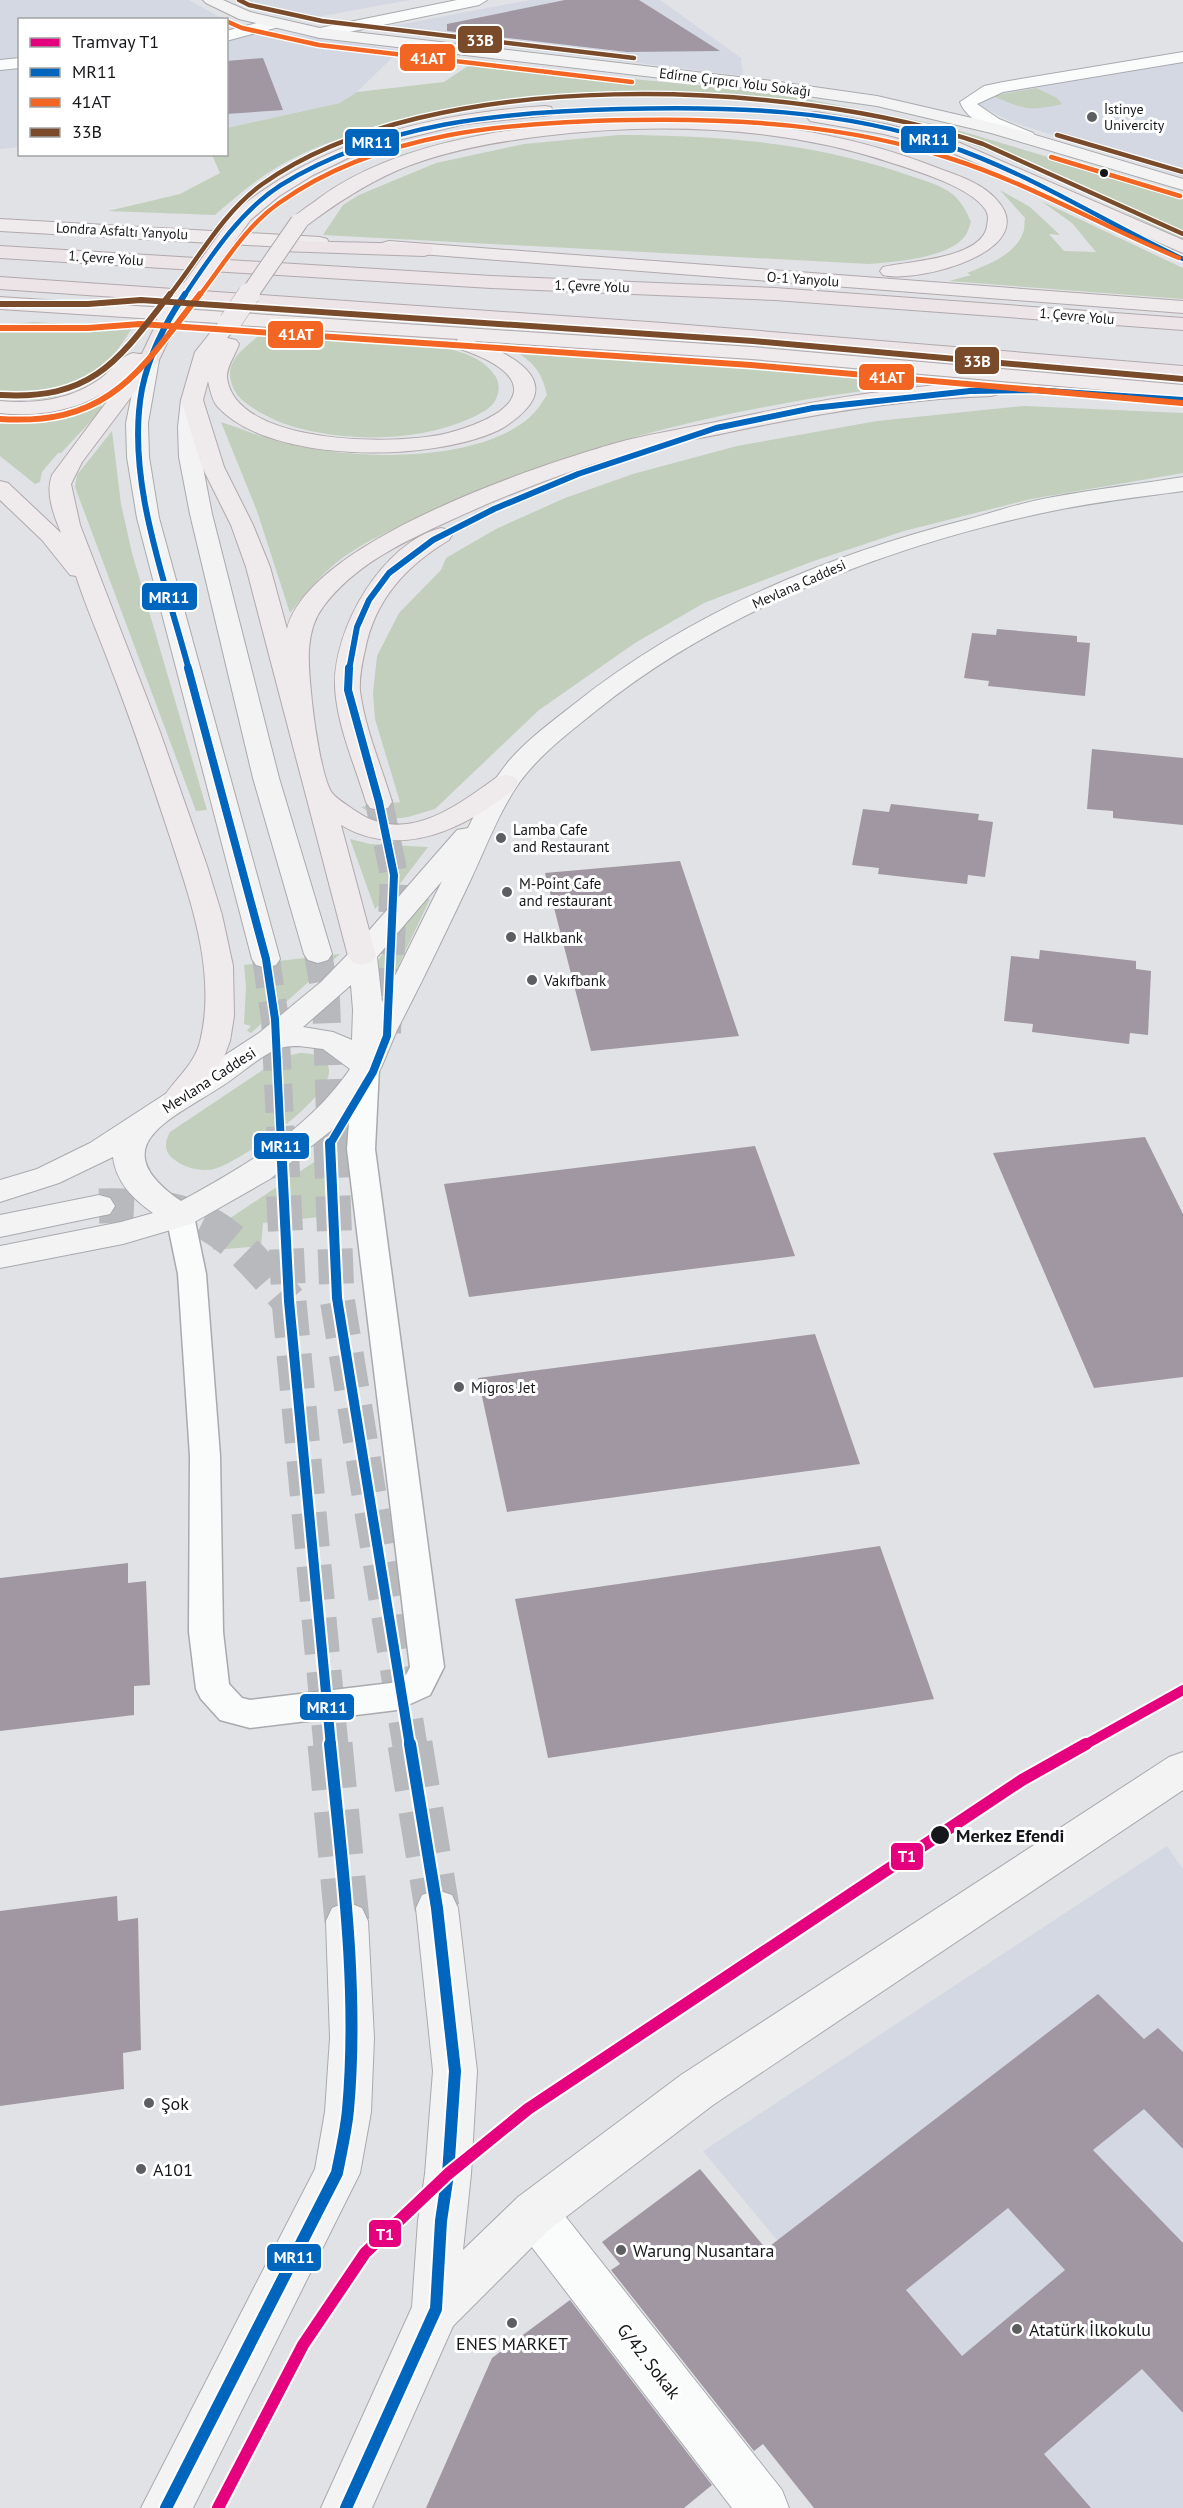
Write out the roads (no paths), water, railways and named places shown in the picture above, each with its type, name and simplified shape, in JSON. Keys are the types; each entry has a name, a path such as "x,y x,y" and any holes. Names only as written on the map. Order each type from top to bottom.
{"highway":[{"path":"0,237 321,249 424,249"},
{"name":"1. Çevre Yolu","path":"0,252 492,282 775,294 1183,324"},
{"path":"0,284 651,328 1183,372"},
{"path":"150,360 168,320"}],"main road":[{"name":"Edirne Çırpıcı Yolu Sokağı","path":"211,0 245,16 320,33 827,93 956,118 1183,185"},
{"path":"0,407 35,408 75,399 97,390 117,377 168,320 242,217 287,182 337,156 385,138 448,123 498,115 537,111 688,106 768,111 885,129 954,147 1183,247"},
{"path":"318,954 266,778 201,514 190,457 189,427 192,400 205,352 230,322 299,222 312,210 349,186 434,153 470,144 542,132 657,123 755,128 864,149 906,162 969,188 990,202 997,214 998,227 991,238 980,247 959,258 919,268 854,272 623,264"},
{"path":"1048,188 1090,214 1183,259"},
{"name":"Londra Asfaltı Yanyolu","path":"0,225 424,249"},
{"name":"O-1 Yanyolu","path":"424,249 1183,307"},
{"path":"0,303 752,353 1183,391"},
{"path":"0,316 88,316 140,312"},
{"path":"230,322 230,343 217,378 222,396 242,416 283,435 364,448 412,446 446,441 497,422 512,412 522,400 525,388 522,374 506,360 483,349 356,326"},
{"path":"150,360 68,466 60,482 62,502 90,586 169,794 200,886 214,941 220,985 215,1043 195,1079 178,1098"},
{"path":"150,360 137,423 138,457 148,518 266,959"},
{"path":"303,738 297,665 299,627 313,605 354,564 416,528 508,487 625,448 813,408 970,391 1034,390 1183,400"},
{"path":"192,400 213,467 242,525 258,567 362,956 368,1010 366,1068"},
{"path":"380,802 348,690 350,657 357,627 369,600 389,573 433,540 494,509 578,474 716,428"},
{"name":"Mevlana Caddesi","path":"0,1257 123,1233 180,1216 259,1172 343,1102 366,1068 382,1030 506,783 546,738 603,693 654,657 726,617 812,576 918,539 1030,509 1183,484"},
{"path":"0,488 50,535 90,586"},
{"path":"320,796 347,818 363,827 380,832 401,833 441,825 480,802 506,783"},
{"name":"Mevlana Caddesi","path":"0,1191 48,1176 70,1166 138,1128 178,1098 208,1082 270,1040 331,988 362,956 430,876 486,819"},
{"path":"270,1040 290,1036 329,1040 350,1051 366,1068"},
{"path":"138,1128 129,1155 134,1177 149,1193 180,1216"},
{"path":"0,1226 99,1206"},
{"path":"436,2309 534,2213 697,2090 1181,1773"},
{"path":"348,2507 436,2309 441,2221 448,2174 455,2071 437,1908"},
{"path":"166,2508 337,2173 348,2112 352,2038 347,1921"}],"street":[{"path":"302,30 443,0"},
{"path":"320,33 479,0"},
{"path":"228,35 273,24"},
{"path":"1027,138 982,117 967,105 968,102 990,90 1003,87 1183,57"},
{"path":"0,65 18,63"},
{"path":"180,1216 192,1274 203,1433 206,1632 213,1689 232,1710 250,1714 397,1696 418,1685 427,1667 361,1149 366,1068"},
{"name":"G/42. Sokak","path":"534,2213 764,2508"}],"tunnel":[{"path":"379,802 394,875 387,1033"},
{"path":"318,954 326,999 331,1144"},
{"path":"266,959 275,1019 281,1144"},
{"path":"330,1143 368,1081"},
{"path":"281,1143 289,1301"},
{"path":"331,1143 337,1298 410,1746"},
{"path":"99,1206 164,1209 188,1215 209,1224 228,1237 246,1254 289,1301"},
{"path":"289,1301 331,1746"},
{"path":"330,1744 347,1921"},
{"path":"410,1744 437,1908"}],"tram line":[{"name":"T1","path":"218,2508 303,2345 365,2253 448,2174 528,2109 1022,1780 1183,1690"}],"place":[{"name":"İstinye Univercity","path":"1092,117"},
{"name":"Lamba Cafe and Restaurant","path":"501,838"},
{"name":"M-Point Cafe and restaurant","path":"507,892"},
{"name":"Halkbank","path":"511,937"},
{"name":"Vakıfbank","path":"532,980"},
{"name":"Migros Jet","path":"459,1387"},
{"name":"Merkez Efendi","path":"940,1835"},
{"name":"Şok","path":"149,2103"},
{"name":"A101","path":"141,2169"},
{"name":"Warung Nusantara","path":"621,2250"},
{"name":"ENES MARKET","path":"512,2323"},
{"name":"Atatürk İlkokulu","path":"1017,2329"}]}
